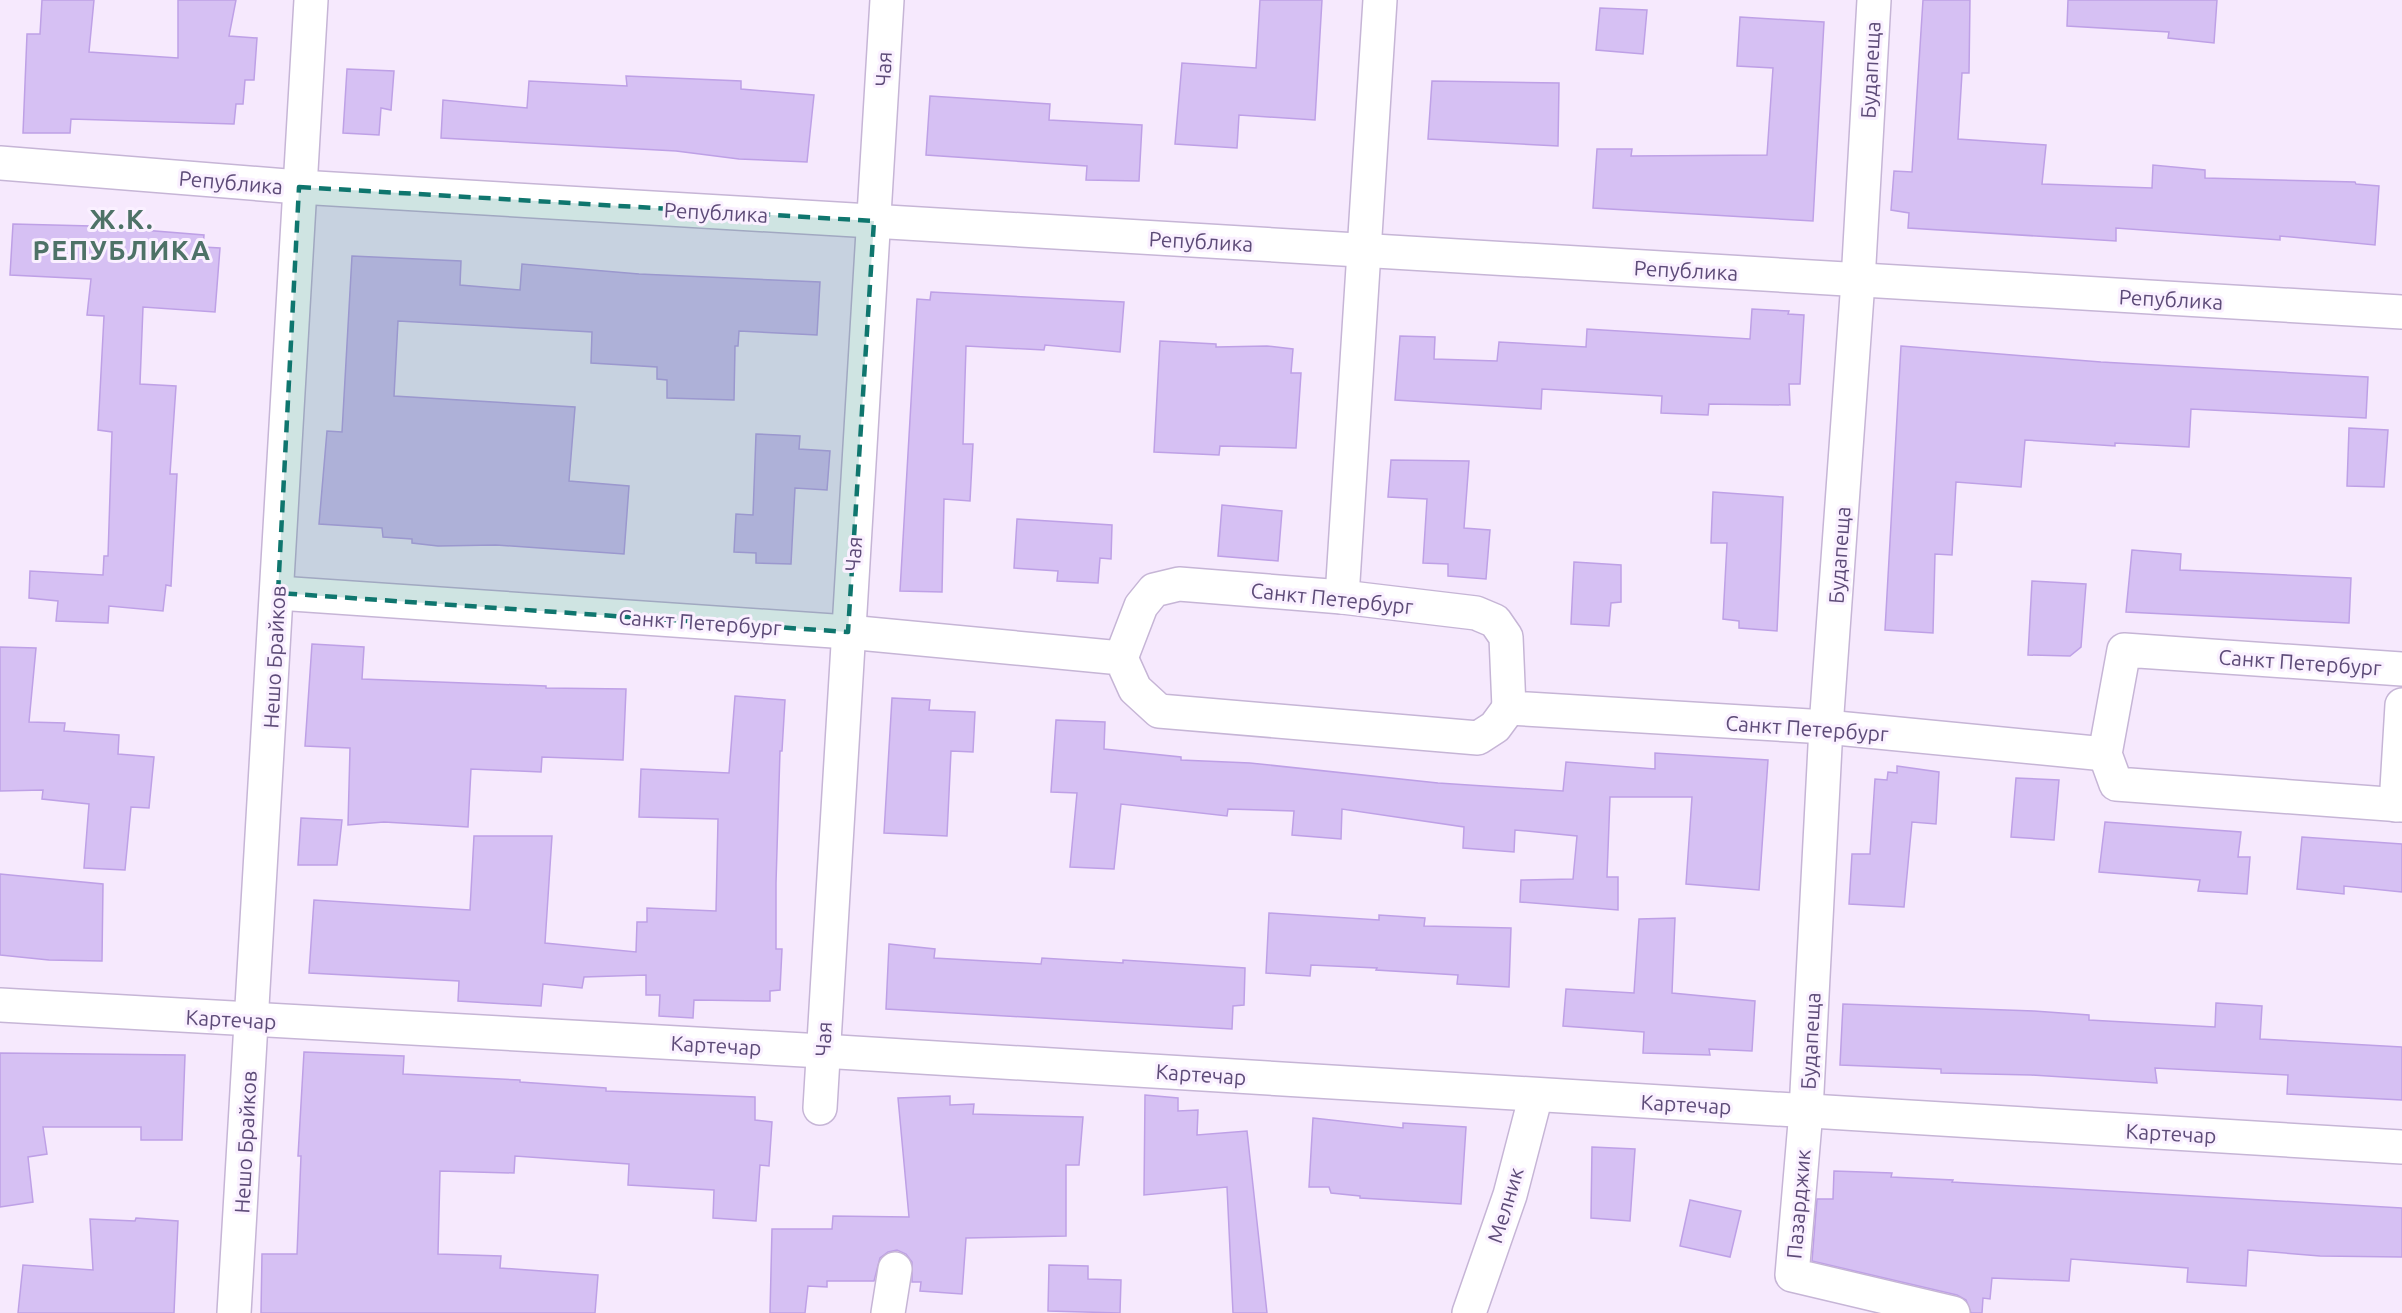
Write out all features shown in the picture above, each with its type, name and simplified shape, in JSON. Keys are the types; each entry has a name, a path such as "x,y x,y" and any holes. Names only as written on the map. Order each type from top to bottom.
{"street":[{"name":"Нешо Брайков","path":"235,1311 311,0"},
{"name":"Чая","path":"820,1108 887,0"},
{"path":"1342,597 1380,0"},
{"name":"Будапеща","path":"1806,1111 1826,727 1858,281 1874,0"},
{"name":"Република","path":"0,163 299,188 2402,312"},
{"name":"Санкт Петербург","path":"278,593 848,632 1120,658 1141,606 1154,590 1179,584 1342,597 1476,613 1495,621 1506,637 1509,708 1826,727 2105,754"},
{"name":"Санкт Петербург","path":"2399,805 2115,784 2105,754 2124,650 2402,669"},
{"path":"1120,658 1135,689 1159,711 1478,738 1495,728 1509,708"},
{"path":"2399,805 2402,705"},
{"name":"Картечар","path":"0,1005 822,1051 2402,1147"},
{"name":"Мелник","path":"1469,1313 1510,1195 1536,1095"},
{"name":"Пазарджик","path":"1806,1111 1792,1275 1953,1313"},
{"path":"888,1313 895,1269"}],"highlighted area":[{"path":"299,187 874,221 848,632 278,593"}],"building":[{"path":"42,0 94,0 89,52 178,58 178,0 236,0 229,36 257,38 254,80 245,80 243,104 236,104 234,124 71,119 70,133 23,133 27,34 40,34"},
{"path":"1260,0 1322,0 1315,120 1239,115 1237,148 1175,144 1182,63 1256,68"},
{"path":"1923,0 1970,0 1969,73 1962,73 1958,139 2046,145 2042,184 2152,188 2153,165 2205,170 2205,178 2355,182 2356,184 2379,186 2375,245 2280,236 2280,240 2116,228 2116,241 1908,228 1909,213 1891,210 1894,171 1912,172"},
{"path":"2068,0 2217,0 2214,43 2168,38 2169,32 2067,26"},
{"path":"1600,8 1647,10 1643,54 1596,50"},
{"path":"1740,17 1824,22 1813,221 1593,208 1597,149 1632,149 1631,156 1767,155 1773,68 1737,66"},
{"path":"347,69 394,71 391,110 381,108 379,135 343,133"},
{"path":"626,76 741,81 741,89 814,95 807,162 739,159 676,151 441,138 443,100 527,108 529,81 627,86"},
{"path":"1432,81 1559,83 1558,146 1428,139"},
{"path":"930,96 1050,104 1049,120 1142,125 1139,181 1086,180 1087,166 926,155"},
{"path":"13,224 131,227 131,229 204,235 203,247 220,248 215,312 143,307 140,384 176,386 170,474 177,474 171,586 166,585 163,611 109,606 108,623 56,621 58,601 29,598 30,571 103,575 104,556 108,556 112,432 98,430 104,316 87,315 91,279 10,275"},
{"path":"352,256 461,261 460,285 520,290 522,264 639,274 820,282 817,335 739,331 738,346 735,346 734,400 667,398 667,380 657,379 657,367 591,363 592,332 398,321 394,396 575,407 569,481 629,486 624,554 496,545 438,546 412,543 412,539 383,537 382,528 319,524 327,431 342,432"},
{"path":"931,292 1124,302 1120,352 1045,345 1044,350 966,346 963,444 973,444 970,501 944,499 942,592 900,591 917,299 930,300"},
{"path":"1752,309 1789,311 1788,314 1804,315 1800,384 1789,384 1790,405 1709,404 1708,415 1661,413 1662,396 1542,389 1541,409 1395,400 1400,336 1435,337 1434,359 1497,361 1499,342 1586,347 1587,329 1750,339"},
{"path":"1160,341 1216,344 1216,347 1267,346 1293,349 1291,373 1301,373 1296,448 1220,446 1219,455 1154,452"},
{"path":"1901,346 2101,362 2368,377 2366,418 2191,409 2189,447 2115,443 2115,446 2025,440 2021,487 1956,482 1952,555 1935,554 1933,633 1885,630"},
{"path":"2349,428 2388,430 2384,487 2347,486"},
{"path":"756,434 800,436 799,449 830,451 827,490 795,488 791,564 756,563 756,553 734,552 736,514 753,515"},
{"path":"1391,460 1469,461 1464,528 1490,530 1486,579 1448,576 1448,564 1423,563 1427,499 1388,497"},
{"path":"1713,492 1783,497 1777,631 1739,628 1739,621 1723,619 1727,543 1711,543"},
{"path":"1222,505 1282,511 1278,561 1218,556"},
{"path":"1017,519 1112,525 1111,559 1100,558 1098,583 1057,581 1058,571 1014,568"},
{"path":"2132,550 2181,554 2180,570 2351,578 2349,623 2126,612"},
{"path":"1574,562 1621,565 1621,602 1611,603 1609,626 1571,624"},
{"path":"2032,581 2086,584 2081,647 2070,656 2028,655"},
{"path":"312,644 364,647 362,679 546,686 546,688 626,689 623,760 542,757 541,772 471,769 468,827 384,822 348,825 350,748 305,746"},
{"path":"0,647 36,648 29,722 65,723 64,731 119,735 118,754 154,757 149,808 131,807 125,870 84,868 89,804 42,799 43,790 0,791"},
{"path":"735,696 785,700 782,751 780,751 776,883 776,949 782,949 780,990 770,991 770,1001 694,1000 693,1018 659,1016 660,995 646,995 646,975 584,977 582,988 543,984 541,1006 458,1001 459,981 309,973 314,900 470,910 474,836 552,836 545,943 636,952 637,922 647,922 647,908 716,911 718,819 639,817 641,769 729,773"},
{"path":"892,698 930,700 929,710 975,712 973,752 951,751 947,836 884,833"},
{"path":"1056,720 1105,722 1104,749 1181,757 1181,760 1250,763 1438,783 1563,791 1566,762 1655,769 1655,753 1768,760 1759,890 1686,884 1692,797 1610,797 1607,877 1618,877 1618,910 1520,902 1521,880 1573,879 1577,836 1515,830 1514,852 1463,848 1464,827 1342,809 1341,839 1292,835 1294,811 1228,809 1227,816 1121,804 1114,869 1070,867 1077,793 1051,792"},
{"path":"1897,766 1939,772 1936,824 1912,822 1904,907 1849,904 1852,854 1870,854 1875,779 1887,780 1888,772 1897,773"},
{"path":"2016,778 2059,780 2054,840 2011,837"},
{"path":"301,818 342,820 337,865 298,865"},
{"path":"2105,822 2241,832 2238,857 2250,857 2247,894 2198,891 2200,880 2099,872"},
{"path":"2302,837 2402,844 2402,892 2344,886 2344,894 2297,889"},
{"path":"0,874 103,884 102,961 49,960 0,955"},
{"path":"1269,913 1379,920 1379,915 1425,918 1424,926 1511,928 1509,987 1457,984 1458,975 1376,970 1377,968 1311,965 1310,976 1266,973"},
{"path":"1675,918 1672,993 1755,1001 1752,1051 1709,1049 1710,1055 1643,1053 1644,1032 1563,1026 1566,989 1634,993 1639,919"},
{"path":"889,944 935,949 934,958 1041,964 1042,958 1123,963 1123,960 1245,968 1244,1005 1233,1006 1232,1029 886,1009"},
{"path":"2216,1003 2262,1006 2260,1039 2402,1047 2402,1100 2287,1094 2288,1075 2155,1068 2157,1083 2031,1075 1941,1073 1941,1069 1840,1065 1843,1004 2034,1011 2089,1015 2089,1020 2215,1027"},
{"path":"304,1052 404,1056 403,1074 520,1080 520,1082 606,1088 606,1091 755,1097 755,1120 772,1122 769,1166 760,1165 756,1221 713,1218 714,1190 628,1185 629,1164 515,1156 514,1173 440,1171 438,1254 501,1256 500,1268 598,1275 595,1313 261,1313 262,1254 297,1254 301,1156 298,1156"},
{"path":"0,1053 185,1055 182,1140 141,1140 141,1127 43,1127 47,1154 28,1157 33,1202 0,1207"},
{"path":"1145,1095 1178,1098 1178,1111 1198,1110 1197,1135 1247,1131 1267,1313 1233,1313 1227,1187 1144,1195"},
{"path":"950,1096 950,1105 974,1104 973,1114 1083,1117 1079,1165 1066,1165 1066,1236 966,1238 962,1294 920,1291 921,1282 912,1282 912,1262 906,1254 897,1250 888,1252 880,1258 874,1281 827,1281 827,1287 808,1286 805,1313 770,1313 772,1229 832,1229 833,1216 909,1217 898,1098"},
{"path":"1313,1118 1403,1128 1403,1123 1466,1127 1461,1204 1360,1198 1360,1196 1331,1193 1329,1187 1309,1187"},
{"path":"1592,1147 1635,1149 1630,1221 1591,1218"},
{"path":"1834,1171 1892,1173 1891,1177 1953,1180 1952,1182 2402,1208 2402,1257 2320,1256 2248,1250 2246,1286 2187,1282 2188,1268 2071,1259 2069,1281 1992,1278 1990,1299 1983,1298 1982,1313 1971,1313 1966,1300 1957,1295 1812,1261 1817,1199 1833,1199"},
{"path":"1690,1200 1741,1211 1730,1257 1680,1246"},
{"path":"136,1218 178,1221 174,1313 18,1313 23,1265 93,1270 90,1219 135,1221"},
{"path":"1049,1265 1088,1266 1088,1279 1121,1280 1120,1313 1048,1311"}],"district":[{"name":"Ж.К. РЕПУБЛИКА","path":"122,234"}]}
